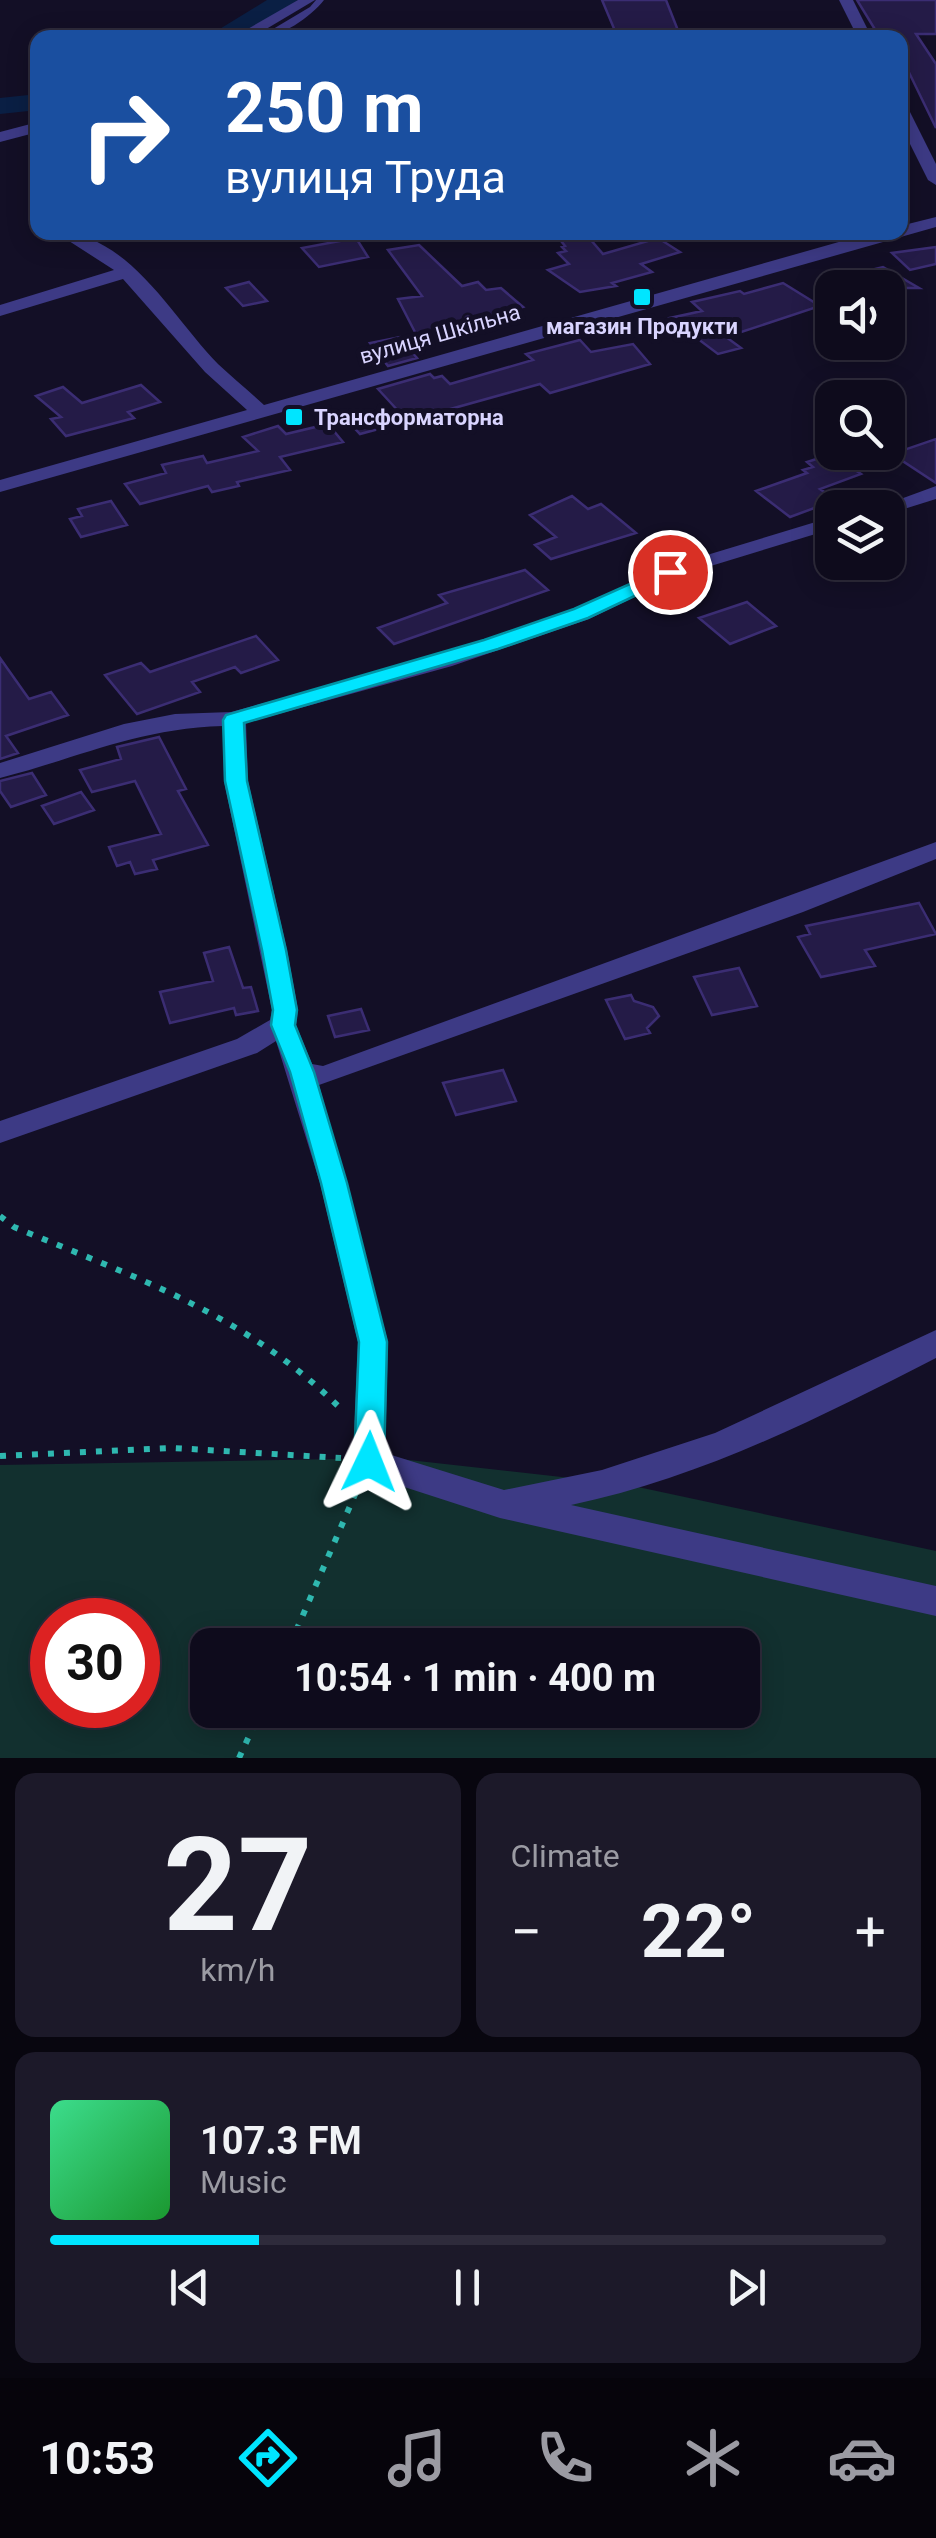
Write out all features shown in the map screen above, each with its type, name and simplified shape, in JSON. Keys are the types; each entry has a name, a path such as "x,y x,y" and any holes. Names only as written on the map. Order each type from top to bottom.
{"street":[{"path":"254,30 308,0"},
{"path":"846,0 861,30"},
{"path":"908,124 936,180"},
{"path":"0,137 30,129"},
{"name":"вулиця Шкільна","path":"908,229 936,222"},
{"path":"80,240 127,272 212,368 260,412"},
{"name":"вулиця Шкільна","path":"0,486 869,240"},
{"path":"0,311 127,272"},
{"path":"0,466 23,480"},
{"path":"905,502 936,492"},
{"path":"0,771 124,731 175,721 234,720 270,706 444,661 581,614 670,572 815,528"},
{"path":"234,720 236,781 274,950 285,1010 283,1025 302,1072 348,1235 373,1342 369,1462 500,1504 936,1601"},
{"path":"302,1072 324,1076 936,850"},
{"path":"0,1132 247,1046 283,1025"},
{"path":"500,1504 656,1469 751,1430 936,1343"}],"lane":[{"path":"276,30 313,9 320,0"}],"path":[{"path":"0,1216 14,1227 240,1328 291,1360 322,1388 350,1422"},
{"path":"0,1456 172,1448 369,1462 297,1628"},
{"path":"238,1758 252,1728"}],"green space":[{"path":"391,1458 624,1484 936,1551 936,1758 0,1758 0,1465"}],"building":[{"path":"602,0 666,0 677,28 671,30 615,30"},
{"path":"857,0 936,0 936,34 916,34 936,64 936,128 908,70 908,30 875,30"},
{"path":"357,240 368,257 319,267 302,248"},
{"path":"560,240 591,240 603,254 661,240 680,252 641,264 652,272 612,283 616,286 580,292 548,270 569,264 558,253 566,251 562,247 565,246"},
{"path":"419,245 462,286 478,282 486,290 501,288 523,307 437,329 441,335 418,338 398,299 422,296 388,250"},
{"path":"936,247 936,264 910,270 892,253"},
{"path":"249,282 267,301 243,306 226,288"},
{"path":"783,283 815,303 815,308 726,337 741,348 718,354 670,318 702,311 692,302 740,291 744,294"},
{"path":"400,337 417,358 388,366 370,343"},
{"path":"580,340 591,352 633,344 650,364 550,393 540,384 436,413 432,409 401,414 378,389 430,374 434,378 442,376 450,384 533,360 526,354"},
{"path":"141,385 160,402 128,412 134,418 66,436 51,419 61,417 36,396 63,387 82,403"},
{"path":"366,412 382,428 360,434 345,418"},
{"path":"328,424 343,442 280,457 290,470 237,482 239,486 212,492 208,486 140,504 125,484 166,473 162,465 203,456 207,463 258,451 243,437 278,426 286,434"},
{"path":"936,439 936,483 905,463 905,450"},
{"path":"815,459 815,470 855,470 861,474 815,490 815,508 790,517 756,491 807,473 803,470 813,467 807,462"},
{"path":"572,496 588,509 601,504 636,533 551,559 535,545 556,537 530,515"},
{"path":"111,501 127,525 81,537 70,519 82,516 78,509"},
{"path":"525,570 548,590 394,644 378,628 447,603 439,595"},
{"path":"747,602 776,626 730,644 699,618"},
{"path":"256,636 278,660 241,673 235,667 192,682 200,692 137,714 105,675 141,663 150,672"},
{"path":"0,658 29,699 51,692 68,715 6,736 18,753 0,759"},
{"path":"159,737 186,789 178,791 208,845 153,860 157,869 135,874 130,862 117,866 109,847 161,834 135,781 92,792 80,770 121,759 117,747"},
{"path":"32,773 46,795 11,807 0,791 0,781"},
{"path":"81,792 94,810 54,824 42,806"},
{"path":"919,903 936,934 865,950 875,966 821,977 798,937 810,934 806,926"},
{"path":"229,947 243,988 251,987 258,1011 236,1015 234,1008 170,1023 160,992 213,981 204,953"},
{"path":"739,968 757,1006 712,1015 694,977"},
{"path":"631,995 634,1001 653,1007 659,1016 647,1028 650,1033 625,1039 606,1000"},
{"path":"361,1009 369,1030 335,1037 328,1016"},
{"path":"503,1070 516,1101 456,1115 443,1083"}],"waterway":[{"path":"232,30 285,0"},
{"path":"0,106 30,103"}],"place":[{"name":"магазин Продукти","path":"642,297"},
{"name":"Трансформаторна","path":"294,417"}],"route":[{"path":"369,1462 373,1342 334,1183 302,1072 283,1025 285,1010 274,950 236,781 234,720 270,706 444,661 581,614 670,572"}]}
